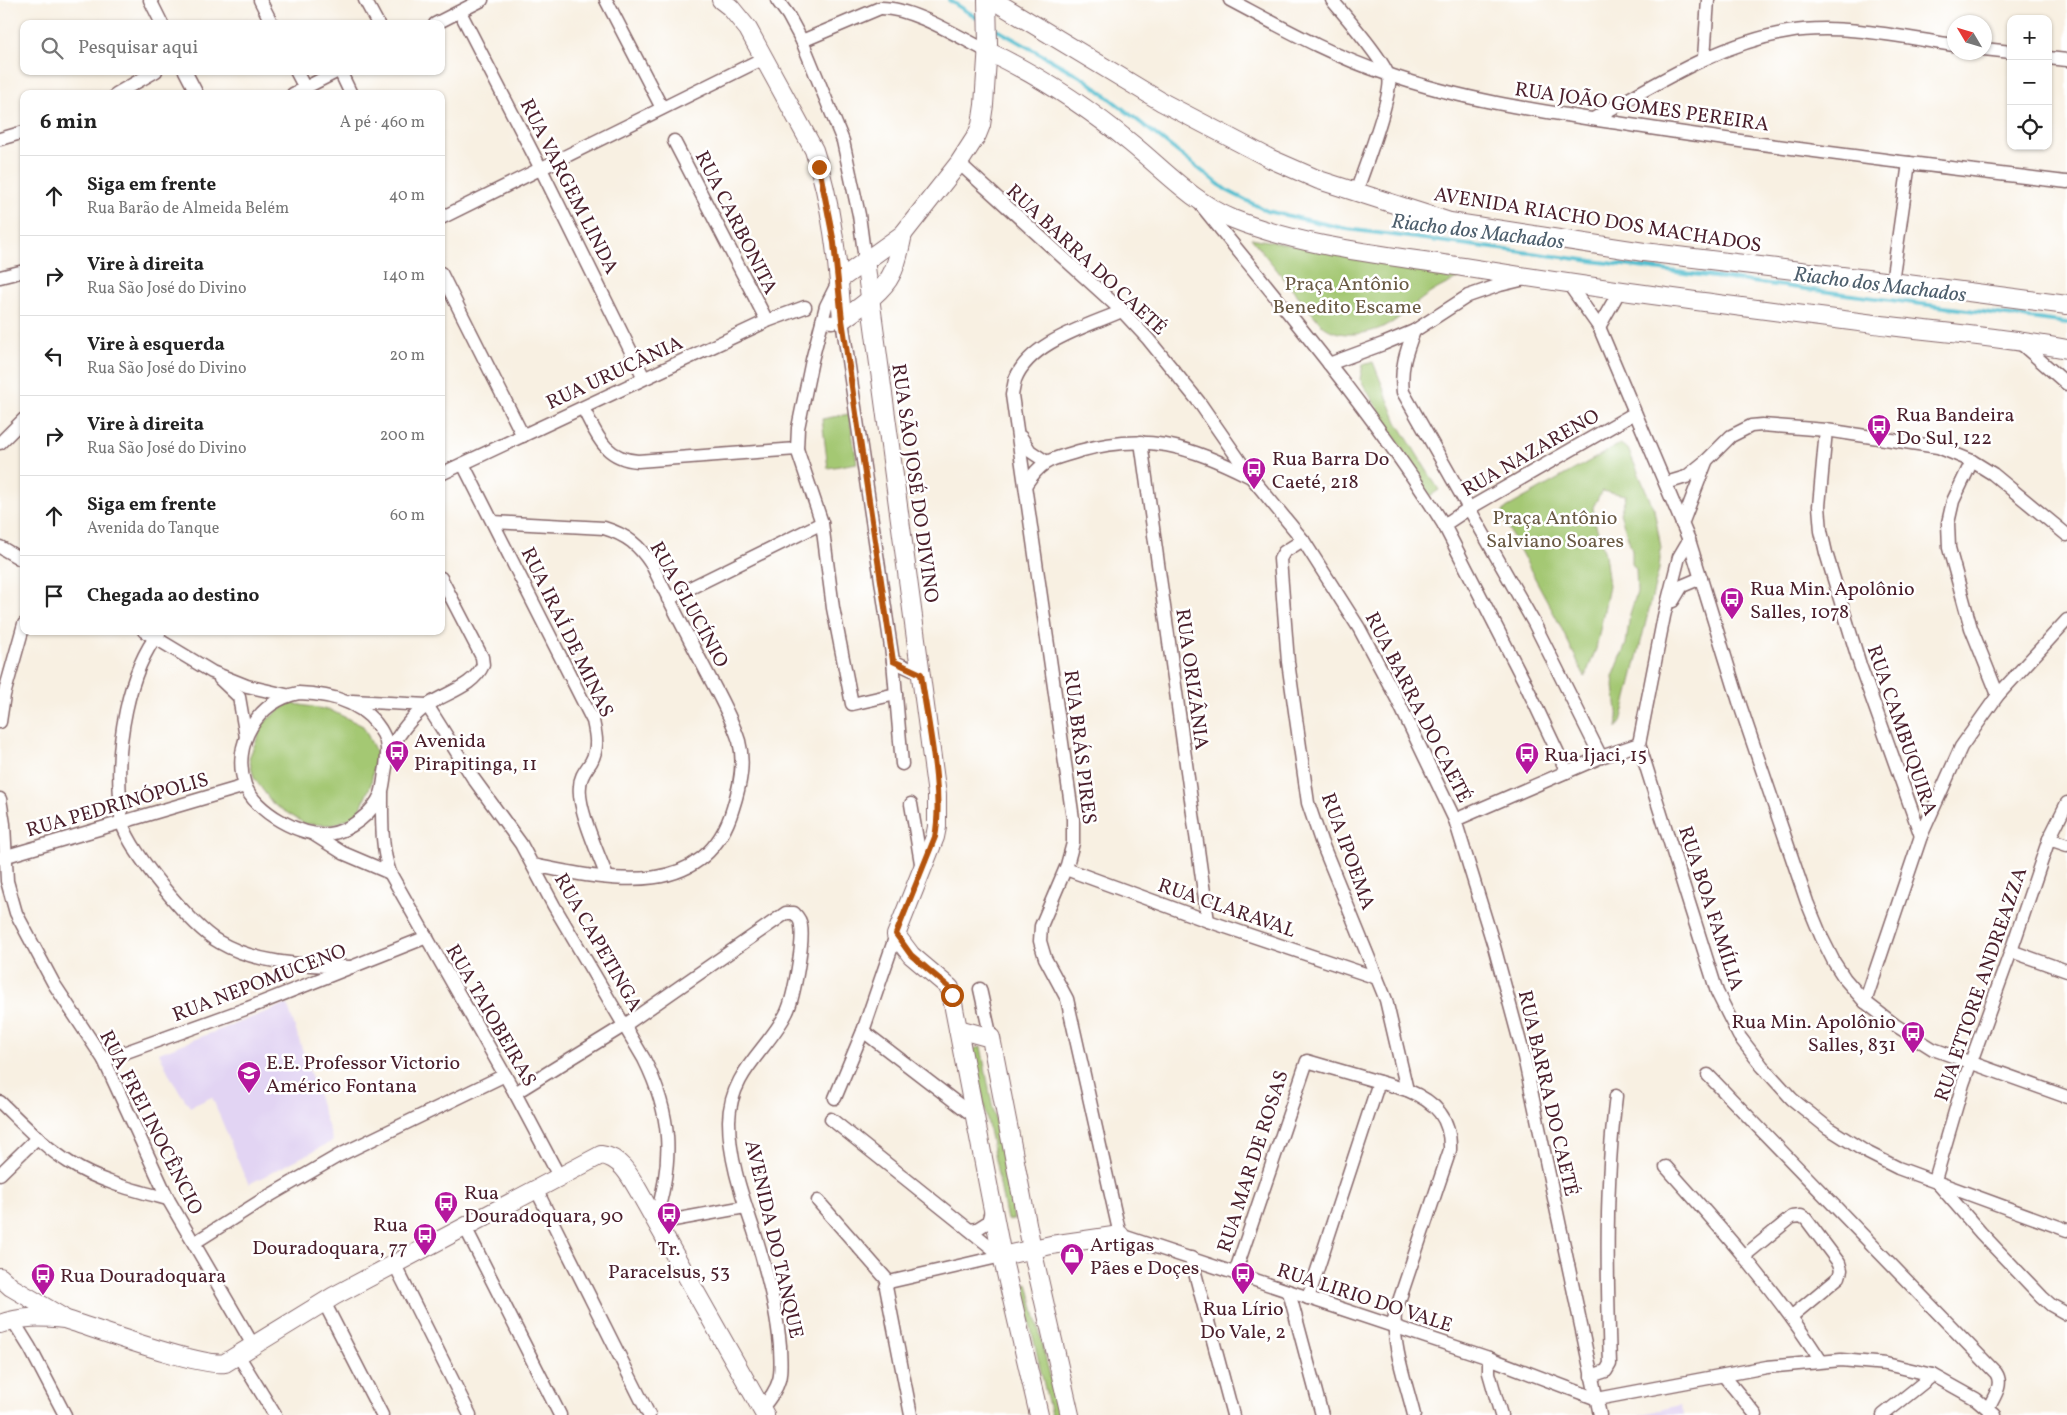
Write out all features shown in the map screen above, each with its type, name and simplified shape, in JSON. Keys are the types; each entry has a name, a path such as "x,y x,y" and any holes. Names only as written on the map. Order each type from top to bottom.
{"main road":[{"path":"721,0 730,7 748,29 814,150 828,204 839,280 842,320"},
{"path":"839,280 903,234 971,146 981,125 988,48 989,5"},
{"name":"AVENIDA RIACHO DOS MACHADOS","path":"989,5 1162,102 1271,159 1319,180 1450,222 1644,252 2067,305"},
{"path":"988,48 1038,76 1069,97 1130,143 1195,197 1230,218 1258,228 1315,243 1532,278 1889,326 2016,340 2067,349"},
{"path":"842,320 870,298 892,275 903,234"},
{"name":"RUA SÃO JOSÉ DO DIVINO","path":"865,260 934,765 937,802 935,837 896,934"},
{"path":"896,934 911,955 950,988 1002,1256 1039,1415"},
{"path":"958,1029 991,1038 1032,1249 1070,1415"},
{"path":"5,1282 13,1300 6,1321 43,1317 64,1319 210,1363 225,1363 324,1302 602,1154 612,1156 622,1166 767,1413"},
{"path":"1002,1256 1120,1234"},
{"path":"5,1282 64,1319"}],"street":[{"path":"150,0 160,20"},
{"path":"260,0 270,20"},
{"path":"365,0 376,20"},
{"path":"441,20 464,6 482,0"},
{"path":"606,0 662,108"},
{"path":"777,0 788,15 802,41 843,141 851,171 865,260"},
{"name":"RUA JOÃO GOMES PEREIRA","path":"1230,0 1343,58 1388,75 1524,109 1909,163 2067,182"},
{"path":"1332,0 1388,75 1388,92 1356,192"},
{"path":"1704,58 1708,0"},
{"name":"RUA VARGEM LINDA","path":"464,6 541,169 644,378"},
{"path":"802,41 880,8 889,8 908,13 988,48"},
{"path":"1594,119 1704,58 1751,41 1788,32 1826,30 1868,31 1947,44"},
{"path":"1992,50 2007,52"},
{"path":"445,216 764,58"},
{"path":"2052,58 2067,60"},
{"path":"124,90 149,75"},
{"path":"187,75 195,90"},
{"path":"298,75 305,88"},
{"path":"301,90 331,75"},
{"path":"341,75 349,90"},
{"path":"0,139 20,133"},
{"name":"RUA CARBONITA","path":"674,141 767,321"},
{"name":"RUA BARRA DO CAETÉ","path":"959,163 1122,311 1148,338 1193,395 1251,477 1303,540 1359,628 1397,699 1455,820 1478,889 1524,1058 1600,1415"},
{"path":"1892,282 1909,163"},
{"path":"1195,197 1371,417 1444,525 1524,681 1567,772"},
{"path":"0,277 20,272"},
{"path":"1329,364 1414,331 1468,296 1500,285 1532,278"},
{"path":"839,280 826,306 822,321 798,428 797,449 822,523 834,608 852,704 896,694"},
{"path":"445,281 523,436"},
{"path":"1568,282 1599,327 1689,540 1740,705 1817,927 1834,962 1845,979 1865,1002 1895,1025 1933,1049 2067,1096"},
{"path":"1599,327 1620,290"},
{"name":"RUA URUCÂNIA","path":"445,472 767,321 805,308"},
{"name":"RUA BRÁS PIRES","path":"1120,1234 1066,998 1045,958 1040,941 1041,926 1066,869 1073,843 1073,819 1012,395 1015,379 1036,352 1048,344 1122,311"},
{"path":"822,321 842,320 893,661 902,764"},
{"path":"1414,331 1403,360 1401,378 1403,392 1534,623 1601,757"},
{"path":"2016,340 2067,384"},
{"path":"583,408 604,445 613,455 625,460 638,461 745,451 797,449"},
{"name":"RUA NAZARENO","path":"1444,525 1468,509 1636,414"},
{"path":"0,443 20,423"},
{"path":"1666,483 1686,477 1707,460 1731,436 1751,426 1762,425 1826,430 1938,448 1972,461 1993,474 2067,534"},
{"name":"RUA CAMBUQUIRA","path":"1826,430 1819,506 1822,539 1860,665 1921,836"},
{"path":"1018,432 1030,451 1045,461"},
{"path":"1026,484 1045,461 1114,444 1141,442 1158,442 1184,448 1211,457 1251,477"},
{"name":"RUA ORIZÂNIA","path":"1141,442 1208,921"},
{"path":"1211,457 1229,446"},
{"path":"1682,524 1707,460"},
{"path":"1972,461 1953,501 1948,523 1949,548 1970,628 1998,695"},
{"name":"RUA IRAÍ DE MINAS","path":"463,464 593,721 597,747 582,775 580,794 607,877"},
{"name":"RUA GLUCÍNIO","path":"493,522 604,528 619,532 634,542 642,550 728,713 739,742 742,762 739,788 729,822 712,847 700,859 666,876 641,880 607,877 533,865"},
{"path":"668,599 822,523"},
{"name":"RUA IPOEMA","path":"1303,540 1284,552 1280,559 1288,662 1308,803 1321,841 1386,1000 1407,1090"},
{"name":"RUA BOA FAMÍLIA","path":"1689,540 1679,557 1664,616 1639,744 1717,992 1739,1036 1762,1066 1792,1099 1828,1128 1866,1152 1898,1168 2067,1230"},
{"path":"0,547 20,559"},
{"name":"RUA BOA FAMÍLIA","path":"1664,616 1682,586 1701,578"},
{"path":"388,752 409,721 427,705 473,680 483,665 482,657 445,590"},
{"path":"1865,1002 1921,836 1961,747 1998,695 2067,620"},
{"path":"0,722 6,686 21,635"},
{"path":"344,701 363,710 384,735 388,752 382,793 373,808 346,829 329,834 311,833 292,827 256,802 246,786 242,767 246,737 239,697 212,672 158,635 144,658 130,696 122,726 119,787 122,822 130,841 189,917 205,933 220,943 241,952 266,959 301,965 352,968"},
{"path":"893,661 921,674"},
{"path":"212,672 247,686 286,695 310,693 344,701 427,705"},
{"path":"246,737 259,715 271,704 286,695"},
{"name":"RUA CAPETINGA","path":"427,705 473,778 521,844 554,906 625,1025 657,1085 665,1112 668,1138 664,1192 656,1222"},
{"path":"1455,820 1601,757 1639,744"},
{"name":"RUA PEDRINÓPOLIS","path":"2,858 246,786"},
{"name":"RUA TAIOBEIRAS","path":"382,793 382,840 384,856 390,873 505,1075 559,1176"},
{"name":"RUA FREI INOCÊNCIO","path":"0,799 4,824 2,858 16,913 54,984 104,1060 168,1199 253,1345"},
{"name":"RUA ETTORE ANDREAZZA","path":"1935,1180 1971,1063 2049,839 2067,803"},
{"path":"911,804 923,870"},
{"path":"311,833 343,853 390,873"},
{"path":"2049,839 2067,845"},
{"name":"RUA CLARAVAL","path":"1066,869 1208,921 1377,978"},
{"name":"AVENIDA DO TANQUE","path":"625,1025 786,913 794,913 799,918 802,926 802,939 793,993 787,1011 777,1028 752,1058 743,1074 734,1094 729,1118 731,1154 745,1207 754,1231 778,1326 781,1368 779,1381 767,1413"},
{"path":"835,1098 863,1031 896,934"},
{"name":"RUA NEPOMUCENO","path":"104,1060 248,1008 427,938"},
{"path":"2011,952 2067,971"},
{"path":"980,989 991,1038"},
{"path":"515,1093 625,1025"},
{"path":"863,1031 975,1117"},
{"name":"RUA MAR DE ROSAS","path":"1235,1273 1307,1062 1380,1082"},
{"path":"194,1244 262,1200 338,1156 505,1075"},
{"path":"1597,1399 1767,1367 1821,1360 1841,1360 1886,1364 1933,1375 1970,1395 1992,1413 2000,1382 1996,1373 1708,1075"},
{"path":"1308,1298 1380,1082 1421,1096 1436,1107 1446,1120 1450,1136 1450,1150 1395,1313 1394,1326 1397,1349 1414,1415"},
{"path":"1591,1376 1606,1371 1610,1364 1607,1290 1609,1200 1616,1096"},
{"path":"0,1102 38,1138 69,1163 100,1179 168,1199"},
{"path":"831,1119 1002,1256"},
{"path":"0,1174 38,1138"},
{"path":"1666,1167 1744,1256 1792,1316 1821,1360"},
{"path":"1935,1180 1981,1233 2042,1297 2051,1305 2067,1314"},
{"path":"536,1189 650,1415"},
{"path":"818,1201 890,1282"},
{"path":"970,1230 988,1222 992,1206"},
{"path":"656,1222 745,1207"},
{"path":"1744,1256 1792,1217 1801,1216 1806,1219 1839,1263 1841,1270 1839,1277 1792,1316"},
{"path":"465,1227 560,1415"},
{"name":"RUA LIRIO DO VALE","path":"1120,1234 1489,1358 1597,1399"},
{"path":"911,1415 886,1288 890,1282 1002,1256"},
{"path":"1191,1258 1233,1415"},
{"path":"395,1265 470,1415"},
{"path":"1288,1292 1322,1415"},
{"path":"324,1302 382,1415"},
{"path":"6,1321 30,1348 65,1415"},
{"path":"238,1355 276,1415"},
{"path":"1489,1358 1489,1373 1501,1415"},
{"path":"1883,1415 1933,1375"},
{"path":"1724,1376 1756,1415"}],"shaded area":[{"name":"E.E. Professor Victorio Américo Fontana","path":"287,1004 333,1141 249,1184 212,1097 190,1107 173,1082 159,1053"},
{"path":"1680,1405 1684,1415 1638,1415"}],"green space":[{"name":"Praça Antônio Benedito Escame","path":"1251,238 1468,275 1434,291 1397,319 1376,330 1356,334 1337,333 1321,324"},
{"path":"1373,362 1397,422 1439,490 1430,496 1360,379 1363,365"},
{"path":"849,414 857,463 828,468 822,419"},
{"name":"Praça Antônio Salviano Soares","path":"1620,444 1628,449 1654,509 1661,548 1659,569 1621,722 1617,728 1618,720 1613,677 1626,644 1630,614 1637,592 1636,569 1632,564 1632,550 1620,513 1626,495 1602,491 1593,507 1594,519 1605,554 1609,586 1596,649 1585,677 1559,623 1501,515 1506,508"},
{"path":"289,703 330,710 363,726 376,752 371,784 358,815 333,825 305,824 273,804 254,778 249,758 264,722"},
{"path":"981,1047 1014,1219 1007,1220 973,1049"},
{"path":"1028,1283 1059,1415 1051,1415 1021,1285"}],"waterway":[{"name":"Riacho dos Machados","path":"949,0 982,21"},
{"name":"Riacho dos Machados","path":"992,27 1085,79 1226,190 1267,211 1347,229 2067,323"}],"place":[{"name":"Rua Bandeira Do Sul, 122","path":"1879,447"},
{"name":"Rua Barra Do Caeté, 218","path":"1254,490"},
{"name":"Rua Min. Apolônio Salles, 1078","path":"1732,620"},
{"name":"Avenida Pirapitinga, 11","path":"397,773"},
{"name":"Rua Ijaci, 15","path":"1527,775"},
{"name":"Rua Min. Apolônio Salles, 831","path":"1913,1054"},
{"name":"E.E. Professor Victorio Américo Fontana","path":"249,1094"},
{"name":"Rua Douradoquara, 90","path":"446,1224"},
{"name":"Tr. Paracelsus, 53","path":"669,1235"},
{"name":"Rua Douradoquara, 77","path":"425,1256"},
{"name":"Artigas Pães e Doçes","path":"1072,1276"},
{"name":"Rua Lírio Do Vale, 2","path":"1243,1295"},
{"name":"Rua Douradoquara","path":"43,1296"}],"route":[{"path":"819,167 828,204 834,243 842,320 893,661 921,674 934,765 937,795 937,827 935,837 930,854 896,934 911,955 950,988 952,995"}]}
